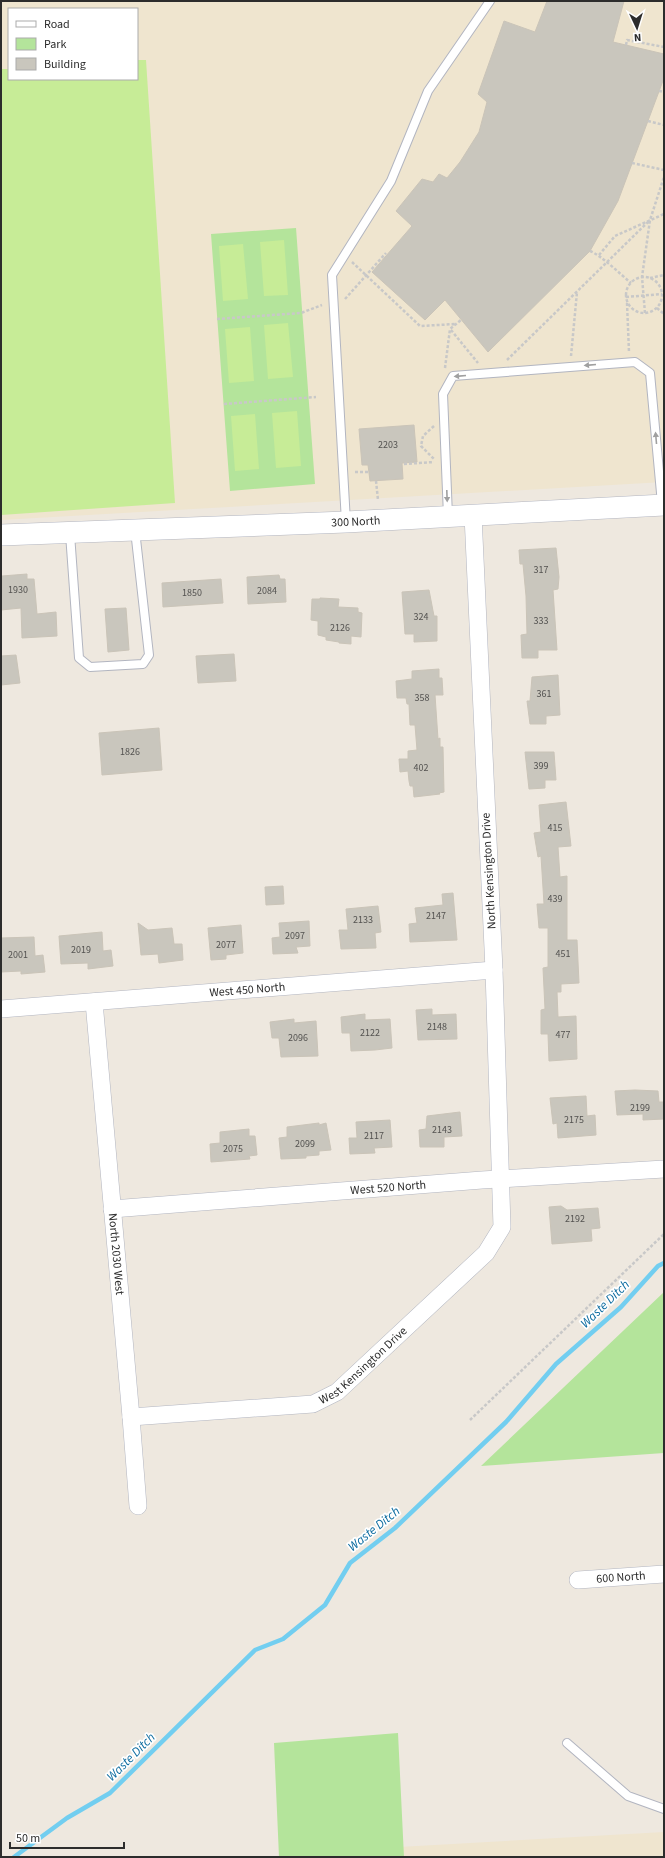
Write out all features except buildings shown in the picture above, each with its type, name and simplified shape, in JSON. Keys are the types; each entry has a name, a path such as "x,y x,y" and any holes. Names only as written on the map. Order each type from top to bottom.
{"street":[{"name":"300 North","path":"1,535 70,531 346,522 663,505"},
{"name":"North Kensington Drive","path":"473,516 494,970 502,1227"},
{"name":"West 450 North","path":"1,1008 494,970"},
{"name":"North 2030 West","path":"94,1002 132,1416 138,1506"},
{"name":"West 520 North","path":"112,1209 501,1179 664,1169"},
{"name":"West Kensington Drive","path":"132,1416 313,1404 337,1392 486,1252 502,1227"},
{"name":"600 North","path":"578,1580 664,1574"}],"lane":[{"path":"346,522 332,275 391,181 428,91 490,1"},
{"path":"448,516 443,394 453,376 635,362 650,373 663,505"},
{"path":"70,531 79,658 90,667 143,664 149,655 135,529"},
{"path":"567,1743 628,1796 664,1809"}],"path":[{"path":"626,45 627,40 664,47"},
{"path":"659,91 664,92"},
{"path":"648,121 664,125"},
{"path":"632,163 664,170"},
{"path":"645,313 642,277 650,220 664,177"},
{"path":"599,255 615,236 664,214"},
{"path":"503,363 650,220"},
{"path":"590,250 599,255 606,263 631,283"},
{"path":"344,300 386,253"},
{"path":"345,255 420,326 456,324"},
{"path":"649,278 664,275"},
{"path":"627,301 634,310 645,313 657,308 662,299 660,287 657,282 649,278 642,277 634,280 627,290 626,297 629,353"},
{"path":"570,363 577,291"},
{"path":"626,297 662,294"},
{"path":"217,319 301,313 322,305"},
{"path":"657,308 664,314"},
{"path":"444,376 450,329 461,320"},
{"path":"450,329 479,364"},
{"path":"224,404 316,397"},
{"path":"404,464 437,462 421,446 423,436 435,425"},
{"path":"376,481 378,500"},
{"path":"470,1420 664,1234"}],"shaded area":[{"path":"1,1 664,1 664,482 1,520"},
{"path":"664,1832 664,1857 399,1857 399,1847"}],"green space":[{"path":"138,60 146,60 175,503 1,515 1,69 8,69 8,80 138,80"},
{"path":"296,228 315,484 230,491 211,234"},
{"path":"284,240 288,295 264,296 260,242"},
{"path":"243,244 248,299 223,301 219,246"},
{"path":"288,323 293,377 268,379 264,325"},
{"path":"250,327 254,381 229,383 225,329"},
{"path":"297,411 301,466 276,468 272,413"},
{"path":"255,414 259,469 235,471 231,416"},
{"path":"664,1292 664,1453 481,1466"},
{"path":"398,1733 404,1857 279,1857 274,1743"}],"waterway":[{"name":"Waste Ditch","path":"14,1857 67,1818 110,1793 255,1650 283,1639 325,1605 350,1563 395,1528 506,1422 556,1364 621,1307 658,1266 664,1263"}]}
